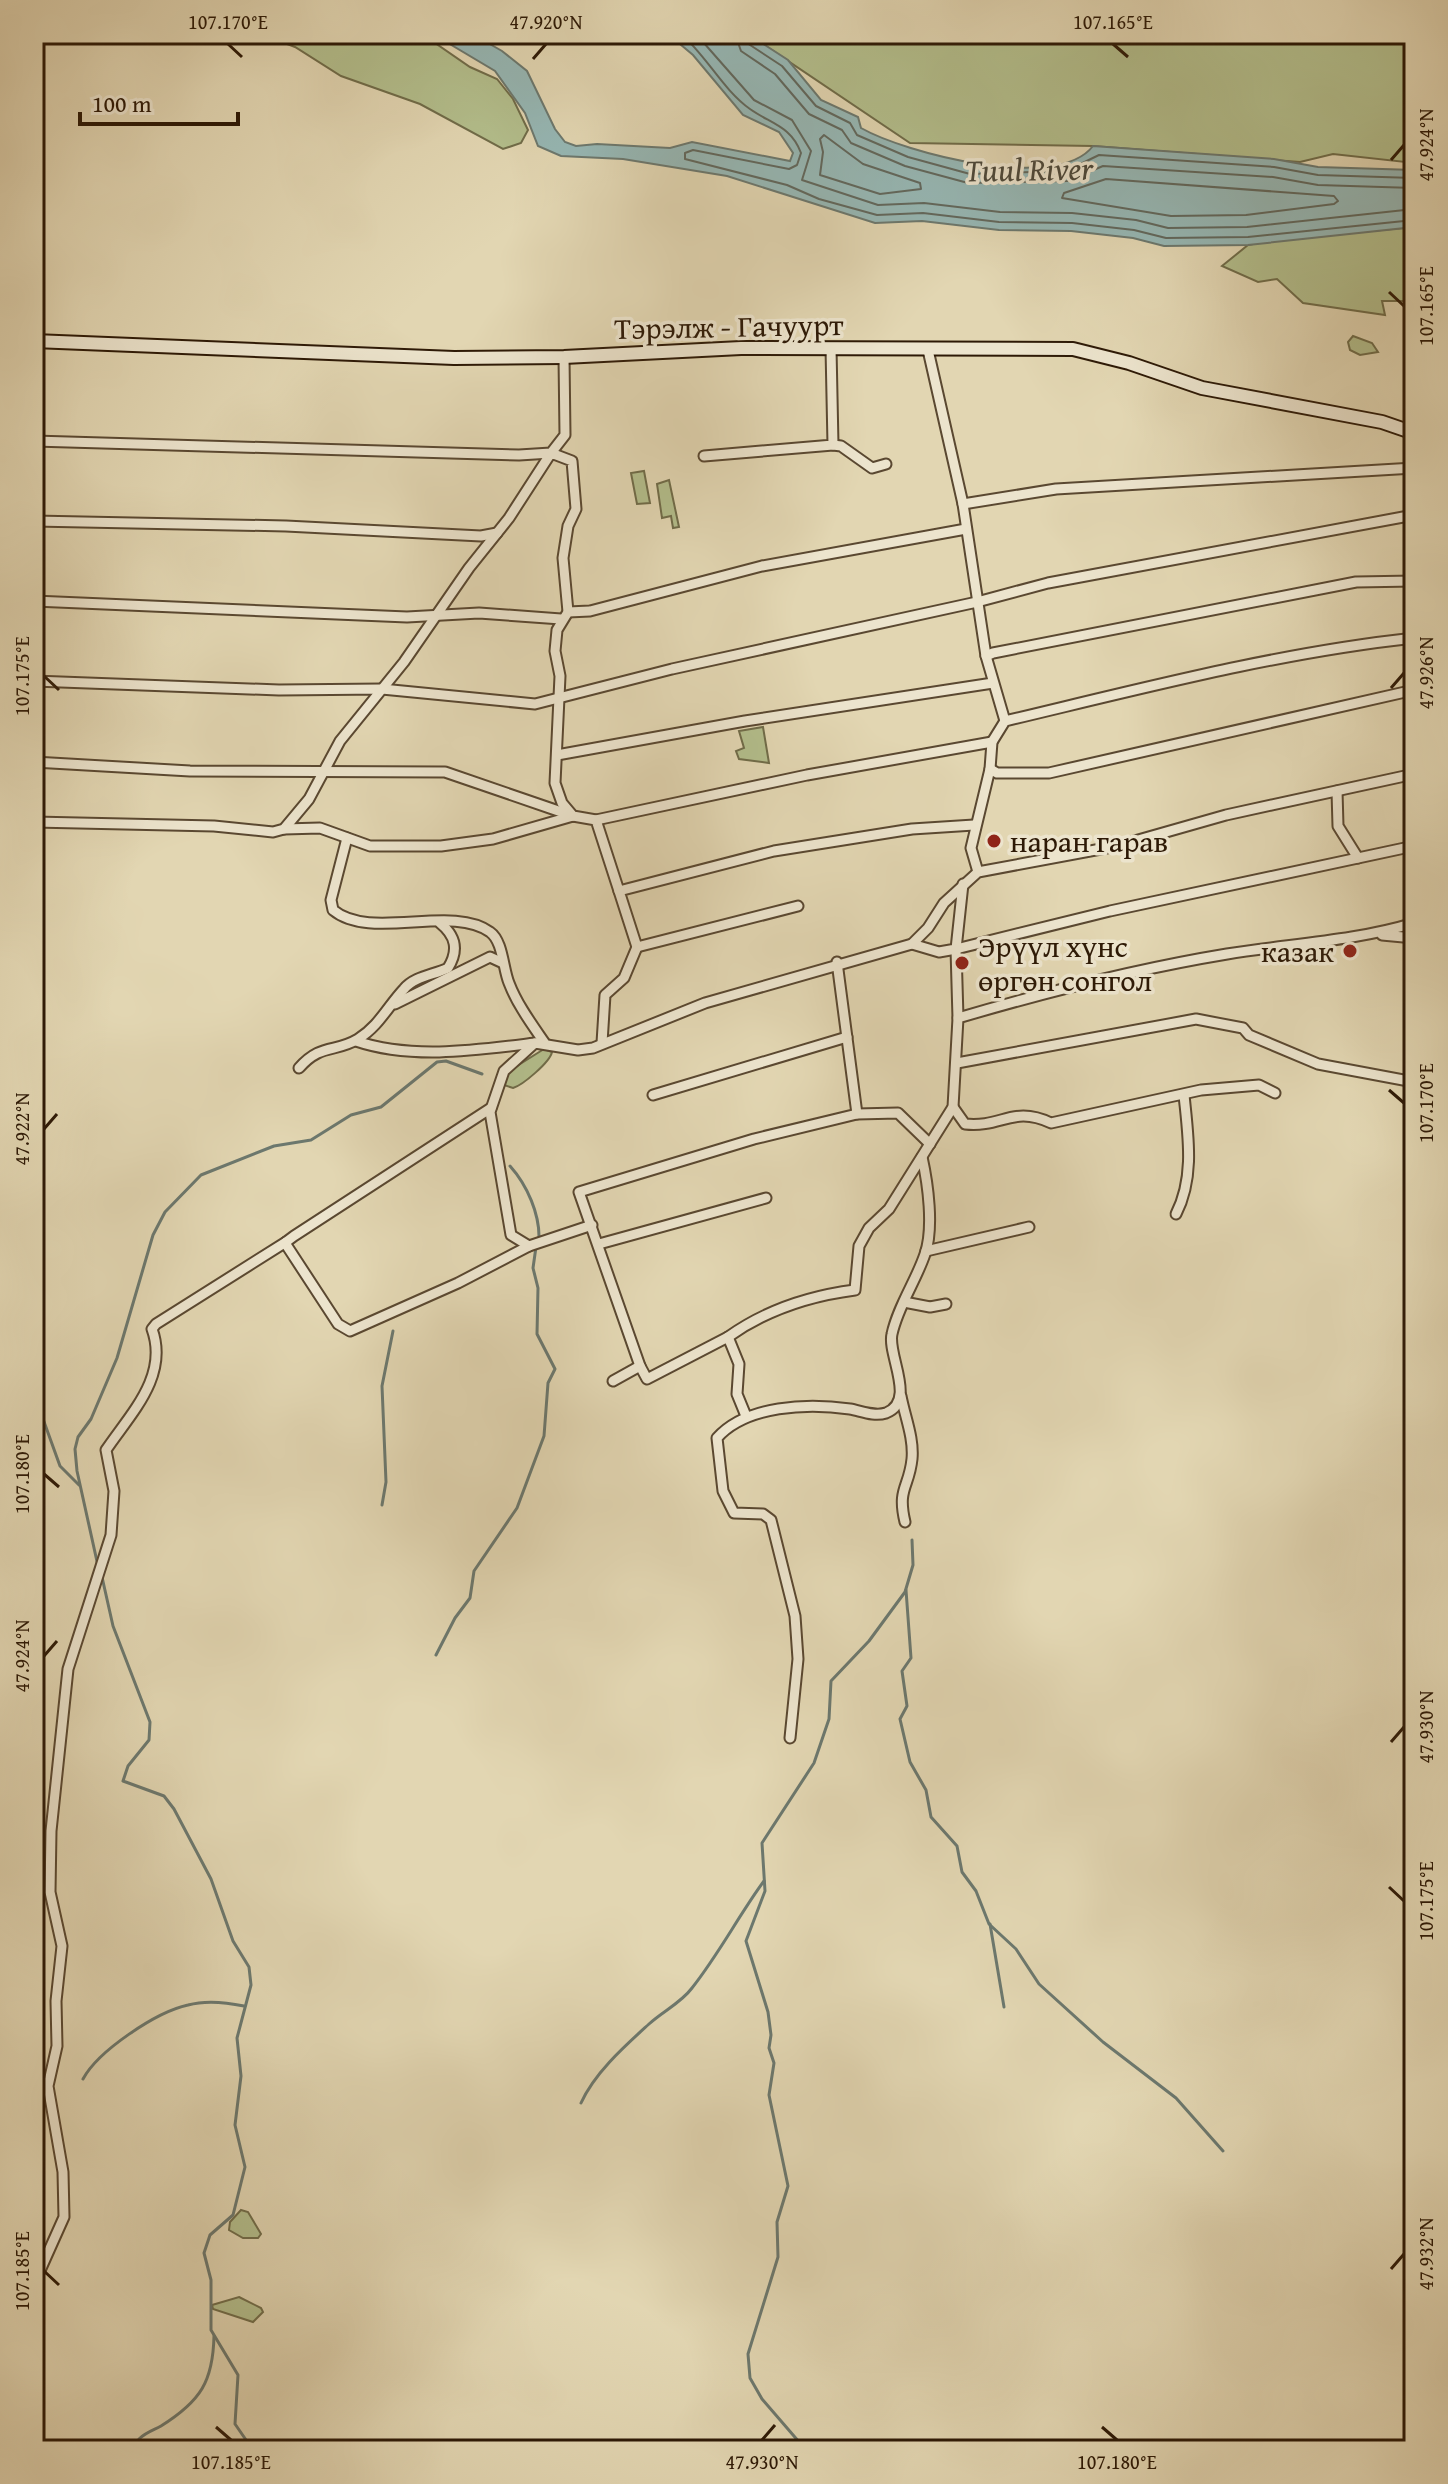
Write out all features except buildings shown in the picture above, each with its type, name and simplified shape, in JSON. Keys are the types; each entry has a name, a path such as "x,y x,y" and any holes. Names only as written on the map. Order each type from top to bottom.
{"main road":[{"name":"Тэрэлж - Гачуурт","path":"34,341 258,352 564,357 741,348 928,350 990,346 1073,349 1129,363 1202,388 1382,422 1414,433"}],"street":[{"path":"831,348 833,445"},
{"path":"928,350 963,504 986,656 1005,721"},
{"path":"284,829 309,799 340,741 435,618 565,435 564,357"},
{"path":"34,441 519,455 551,453 572,461 576,509 568,526 563,558 564,615 555,651 560,676 555,783 562,803 573,816"},
{"path":"704,456 833,445 841,446 872,468 886,464"},
{"path":"963,504 1056,489 1414,468"},
{"path":"34,681 279,690 382,689 535,704 672,669 977,602 1048,583 1414,515"},
{"path":"34,521 286,526 481,536 497,533"},
{"path":"34,601 435,618 446,613 564,615 762,566 966,529"},
{"path":"986,656 1356,582 1414,581"},
{"path":"978,872 971,848 974,825 990,769 992,742 1005,721 1353,644 1414,638"},
{"path":"557,755 745,721 993,683"},
{"path":"990,769 997,773 1049,773 1414,690"},
{"path":"34,762 190,771 309,773 325,769 445,772 573,816 596,820 807,775 992,742"},
{"path":"912,944 963,884 978,872 1117,846 1226,815 1414,774"},
{"path":"1337,791 1338,826 1358,858"},
{"path":"34,822 214,826 273,832 320,828 370,846 441,846 493,839 573,816"},
{"path":"596,820 637,947 624,978 605,995 602,1043"},
{"path":"619,891 687,871 812,844 912,829 974,825"},
{"path":"347,838 331,900 333,910 352,920 469,925 491,932 498,941 511,987 539,1042"},
{"path":"299,1068 326,1047 356,1041 413,1050 466,1051 539,1042 578,1050 705,1003 837,962 912,944 939,952 956,949 1110,911 1414,846"},
{"path":"930,1144 898,1113 857,1114 754,1139 579,1192 647,1379 728,1337 748,1323 798,1300 855,1290 859,1246 869,1228 889,1209 922,1157 953,1107 958,1018 956,949 963,884"},
{"path":"637,947 798,906"},
{"path":"356,1041 416,979 438,973 453,960 452,933 440,923"},
{"path":"1375,935 1414,923"},
{"path":"958,1018 1141,971 1337,937 1375,935 1414,938"},
{"path":"395,1004 490,957 503,963"},
{"path":"837,962 857,1114"},
{"path":"957,1063 1196,1019 1243,1028 1249,1035 1318,1064 1414,1082"},
{"path":"653,1095 847,1037"},
{"path":"529,1246 511,1235 491,1133 491,1108 504,1071 539,1042"},
{"path":"953,1107 965,1124 978,1125 1030,1113 1051,1123 1169,1095 1259,1085 1275,1093"},
{"path":"1176,1214 1183,1199 1190,1154 1184,1095"},
{"path":"34,2284 64,2217 63,2172 48,2086 57,2046 56,2001 62,1946 50,1892 51,1831 68,1669 111,1535 114,1491 106,1450 139,1404 156,1369 158,1350 152,1329 491,1108"},
{"path":"905,1522 901,1490 908,1479 912,1459 911,1437 891,1337 926,1251 929,1190 922,1157"},
{"path":"599,1244 766,1198"},
{"path":"286,1242 338,1324 350,1331 458,1283 529,1246 592,1225"},
{"path":"926,1251 1029,1227"},
{"path":"904,1302 930,1307 946,1304"},
{"path":"728,1337 739,1364 737,1394 746,1416"},
{"path":"613,1381 640,1366"},
{"path":"790,1738 798,1659 795,1616 771,1520 763,1514 734,1513 723,1491 717,1438 730,1423 746,1416 812,1406 876,1415 889,1412 897,1404 900,1388"}],"green space":[{"path":"261,34 422,34 470,67 497,79 513,99 528,130 521,143 503,149 420,104 341,76 295,47"},
{"path":"748,34 1414,34 1414,163 1333,154 1300,162 1093,146 910,143"},
{"path":"1414,227 1414,305 1410,301 1382,301 1385,315 1303,303 1277,279 1258,282 1222,266 1248,245"},
{"path":"1353,336 1372,343 1378,352 1360,355 1350,350 1348,342"},
{"path":"644,471 650,503 637,504 631,473"},
{"path":"669,480 679,527 673,528 671,516 662,518 657,484"},
{"path":"763,727 769,763 739,759 736,751 744,748 739,731"},
{"path":"544,1049 552,1052 536,1073 513,1088 504,1085 504,1074"},
{"path":"241,2210 248,2212 261,2234 258,2238 243,2238 229,2230 230,2222"},
{"path":"239,2297 261,2308 263,2312 253,2322 213,2309 212,2305"}],"water":[{"name":"Tuul River","path":"433,34 472,34 502,51 527,71 555,129 565,142 576,146 597,144 670,148 692,142 790,161 793,153 779,132 743,115 693,55 668,34 748,34 788,60 821,100 858,117 861,128 911,148 980,164 1015,168 1048,167 1074,160 1093,146 1274,159 1318,167 1414,170 1414,227 1248,245 1164,246 1133,238 1071,231 999,230 922,221 875,223 727,176 623,159 561,156 538,146 525,113 495,71"}],"waterway":[{"path":"98,1566 75,1449 117,1358 153,1235 165,1212 201,1175 274,1146 311,1140 351,1115 381,1107 437,1062 446,1061 482,1074"},
{"path":"510,1166 531,1200 539,1240"},
{"path":"436,1655 455,1618 470,1598 474,1571 517,1508 544,1436 548,1383 555,1369 537,1334 538,1288 533,1268 536,1247"},
{"path":"382,1505 386,1482 382,1386 393,1331"},
{"path":"34,1394 60,1466 79,1485"},
{"path":"806,2450 762,2399 750,2378 748,2354 778,2257 777,2222 788,2186 769,2095 774,2063 769,2048 768,2012 746,1941 765,1891 762,1843 814,1763 829,1719 831,1681 869,1641 905,1592 913,1565 912,1540"},
{"path":"102,1577 113,1626 150,1722 149,1740 128,1766 123,1781 164,1796 174,1809 211,1879 233,1941 249,1967 251,1985 237,2038 241,2076 235,2125 245,2167 233,2215 210,2235 204,2253 211,2280 211,2330 238,2375 235,2424 253,2450"},
{"path":"906,1590 911,1658 902,1671 907,1706 900,1719 910,1762 926,1790 931,1817 957,1846 962,1872 976,1891 989,1924 1016,1949 1039,1984 1103,2042 1176,2098 1223,2151"},
{"path":"581,2103 612,2060 692,1988 764,1881"},
{"path":"990,1924 1004,2007"},
{"path":"83,2079 114,2045 175,2009 202,2002 244,2006"},
{"path":"136,2450 139,2439 175,2417 202,2388 211,2366 214,2336"}],"place":[{"name":"наран гарав","path":"994,841"},
{"name":"казак","path":"1350,951"},
{"name":"Эрүүл хүнс өргөн сонгол","path":"962,963"}]}
